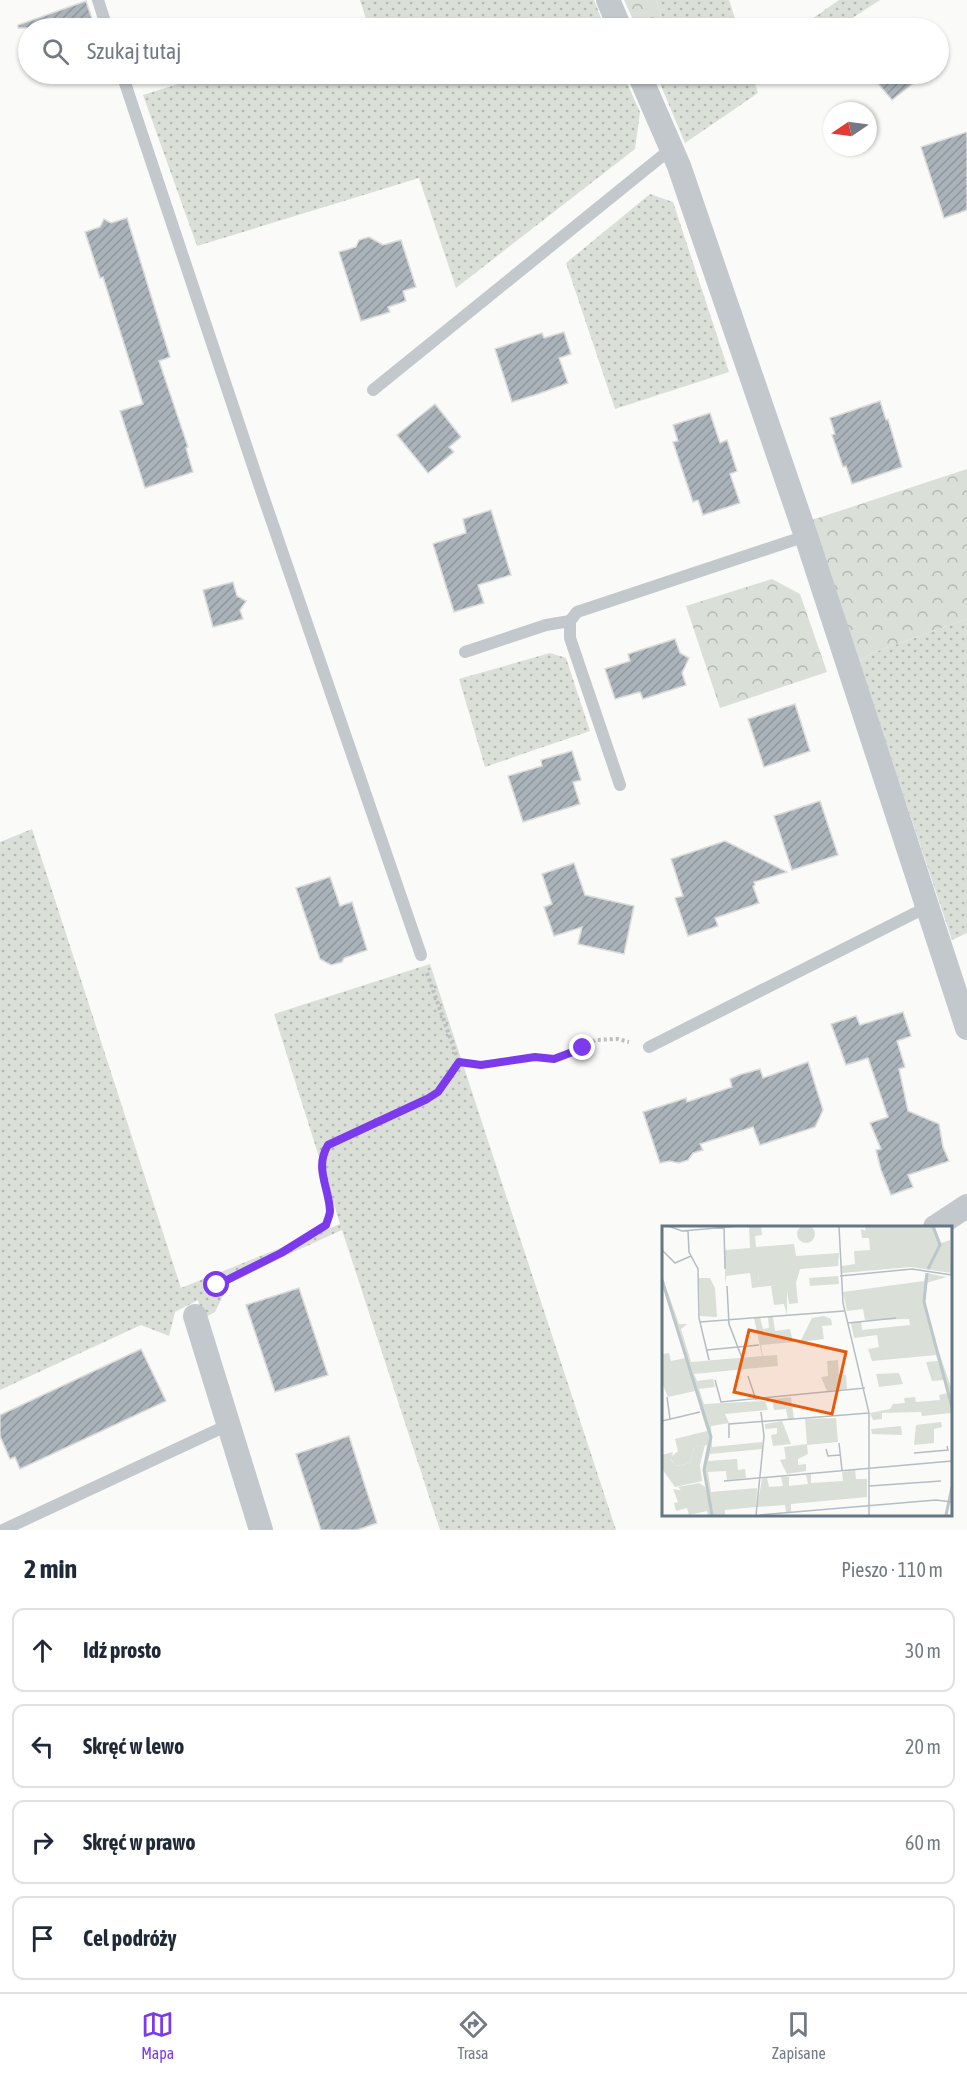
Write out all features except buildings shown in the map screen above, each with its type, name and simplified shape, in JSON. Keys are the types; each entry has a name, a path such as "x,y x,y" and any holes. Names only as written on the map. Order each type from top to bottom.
{"street":[{"path":"608,0 616,18"},
{"path":"643,84 672,148 806,536 967,1028"},
{"path":"937,1226 967,1206"},
{"path":"195,1316 261,1530"}],"lane":[{"path":"98,0 104,18"},
{"path":"125,84 421,955"},
{"path":"373,390 672,148"},
{"path":"620,785 570,638 570,621 577,612 806,536"},
{"path":"465,652 546,625 570,621"},
{"path":"649,1047 927,907"},
{"path":"3,1530 228,1425"}],"path":[{"path":"421,955 459,1062"},
{"path":"459,1062 481,1065 535,1057 554,1059 583,1048 594,1040 618,1039 649,1047"},
{"path":"195,1316 208,1293 217,1285 281,1253 326,1225 330,1212 322,1175 323,1156 328,1145 427,1099 438,1092 459,1062"}],"green space":[{"path":"360,0 594,0 601,18 366,18"},
{"path":"624,0 656,0 662,18 632,18"},
{"path":"656,0 729,0 735,18 662,18"},
{"path":"839,0 880,0 852,18 813,18"},
{"path":"178,84 627,84 640,112 635,149 456,288 419,178 197,246 143,95"},
{"path":"660,84 755,84 758,93 685,143"},
{"path":"650,194 673,202 729,372 615,409 566,263"},
{"path":"967,469 967,619 872,653 859,662 812,520"},
{"path":"772,579 800,594 827,672 720,708 686,606"},
{"path":"967,619 967,933 952,940 859,662 872,653"},
{"path":"550,653 566,658 590,731 485,767 459,679"},
{"path":"32,829 181,1288 340,1224 274,1014 430,964 616,1530 440,1530 342,1230 230,1281 215,1312 202,1319 198,1300 175,1312 169,1336 141,1325 0,1390 0,842"}],"route":[{"path":"217,1285 281,1253 326,1225 330,1212 322,1175 323,1156 328,1145 427,1099 438,1092 459,1062 481,1065 535,1057 554,1059 583,1048"}]}
